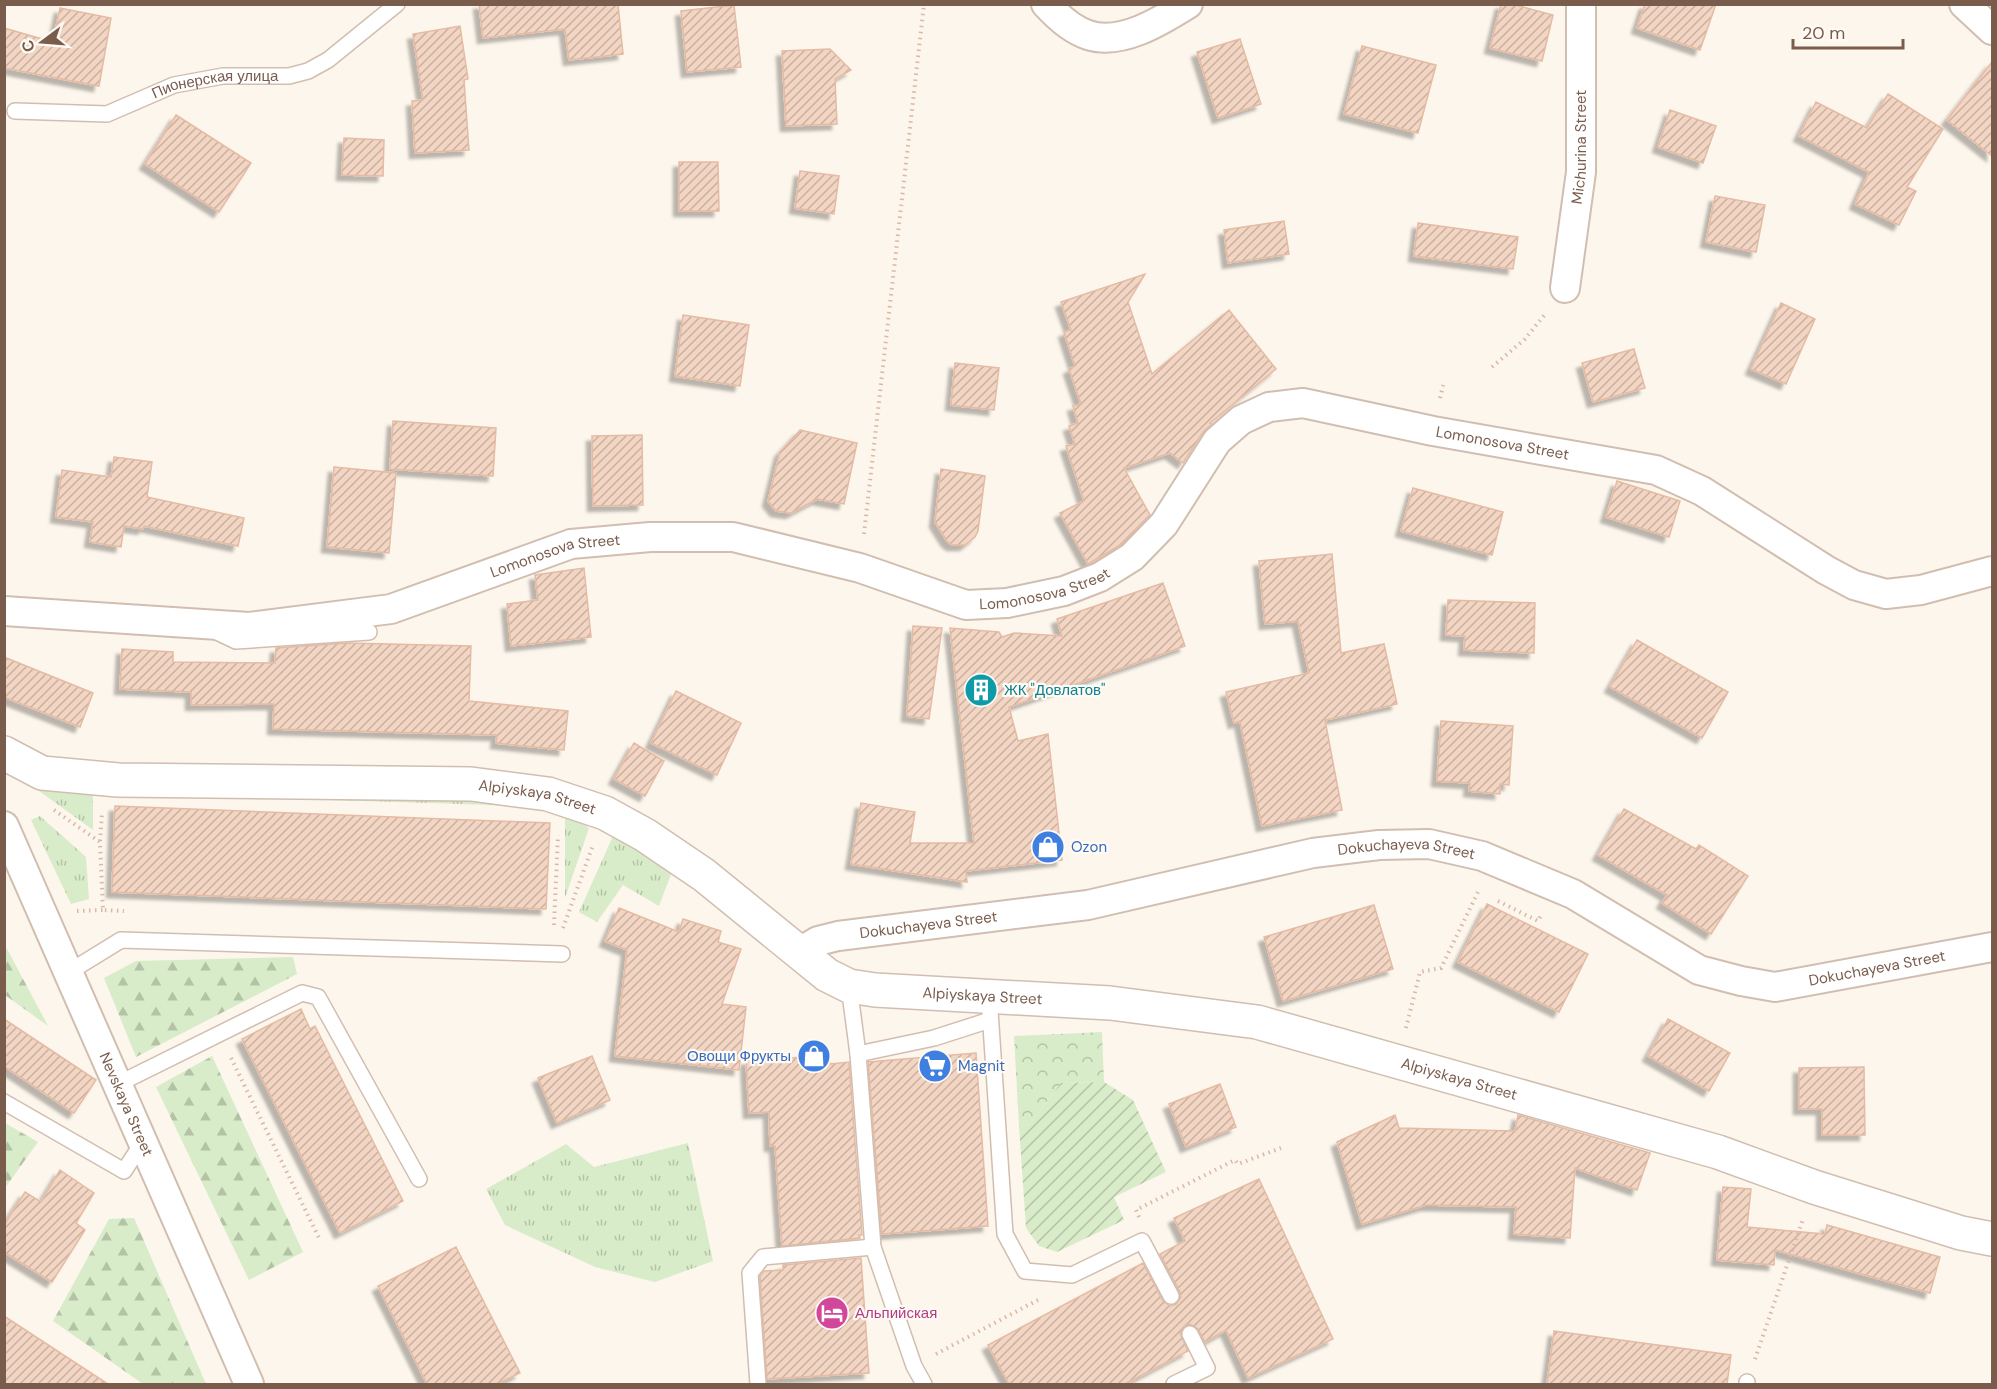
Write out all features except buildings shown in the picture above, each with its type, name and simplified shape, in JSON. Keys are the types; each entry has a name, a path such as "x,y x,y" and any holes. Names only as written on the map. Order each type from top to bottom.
{"street":[{"path":"1046,4 1081,32 1108,37 1133,33 1159,22 1188,4"},
{"name":"Michurina Street","path":"1565,288 1581,172 1581,4"},
{"path":"1964,4 1992,30"},
{"name":"Lomonosova Street","path":"4,611 249,627 391,609 571,544 650,537 733,537 860,568 966,605 1007,603 1064,591 1100,577 1132,557 1164,524 1217,441 1241,420 1269,407 1303,403 1433,431 1656,470 1702,491 1826,570 1854,585 1886,594 1921,590 1992,571"},
{"name":"Alpiyskaya Street","path":"4,753 42,773 76,777 118,780 471,784 548,794 605,813 645,835 704,875 827,975 849,986 989,1008 1110,1003 1257,1022 1718,1152 1814,1187 1962,1233 1992,1239"},
{"name":"Nevskaya Street","path":"4,826 249,1384"},
{"name":"Dokuchayeva Street","path":"798,953 818,941 838,936 1088,905 1313,853 1379,845 1429,844 1482,856 1573,894 1699,970 1741,981 1775,987 1992,947"}],"lane":[{"name":"Пионерская улица","path":"15,111 107,114 174,85 223,76 289,76 308,71 328,60 397,4"},
{"path":"198,623 236,641 369,632"},
{"path":"69,972 121,940 562,954"},
{"path":"849,986 858,1054 873,1247 914,1366 924,1384"},
{"path":"118,1084 302,993 318,998 418,1179"},
{"path":"858,1054 934,1038 989,1008 1005,1234 1025,1271 1072,1275 1142,1241 1171,1296"},
{"path":"4,1102 124,1171 143,1142"},
{"path":"758,1384 750,1273 763,1257 873,1247"},
{"path":"1173,1384 1207,1368 1190,1334"}],"path":[{"path":"860,568 924,4"},
{"path":"1492,367 1525,339 1565,288"},
{"path":"52,809 100,842 103,910"},
{"path":"562,954 563,925 605,813"},
{"path":"1404,1034 1420,972 1442,968 1478,892 1538,921"},
{"path":"72,912 127,911"},
{"path":"554,925 563,925"},
{"path":"219,1033 320,1240"},
{"path":"1136,1210 1235,1160 1238,1164 1281,1148"},
{"path":"1747,1383 1814,1187"},
{"path":"914,1366 1040,1299"}],"green space":[{"path":"22,771 55,782 454,792 546,800 572,807 566,812 589,828 565,898 565,812 557,807 93,793 93,830 17,775"},
{"path":"40,816 86,857 89,899 71,904 31,820"},
{"path":"617,827 673,869 659,906 623,885 597,922 579,912"},
{"path":"5,945 48,1026 5,995"},
{"path":"293,957 297,974 136,1057 104,978 136,961"},
{"path":"1102,1032 1104,1082 1061,1083 1030,1124 1019,1126 1014,1036"},
{"path":"212,1056 303,1252 249,1280 156,1087"},
{"path":"1104,1082 1133,1100 1166,1172 1114,1197 1124,1220 1057,1252 1039,1246 1026,1228 1019,1126 1030,1124 1061,1083"},
{"path":"5,1123 38,1142 5,1188"},
{"path":"688,1143 713,1261 655,1282 595,1267 505,1225 486,1189 566,1144 594,1167"},
{"path":"134,1218 206,1384 143,1384 53,1321 109,1219"}],"place":[{"name":"ЖК \"Довлатов\"","path":"981,690"},
{"name":"Ozon","path":"1048,847"},
{"name":"Овощи Фрукты","path":"814,1056"},
{"name":"Magnit","path":"935,1066"},
{"name":"Альпийская","path":"832,1313"}]}
